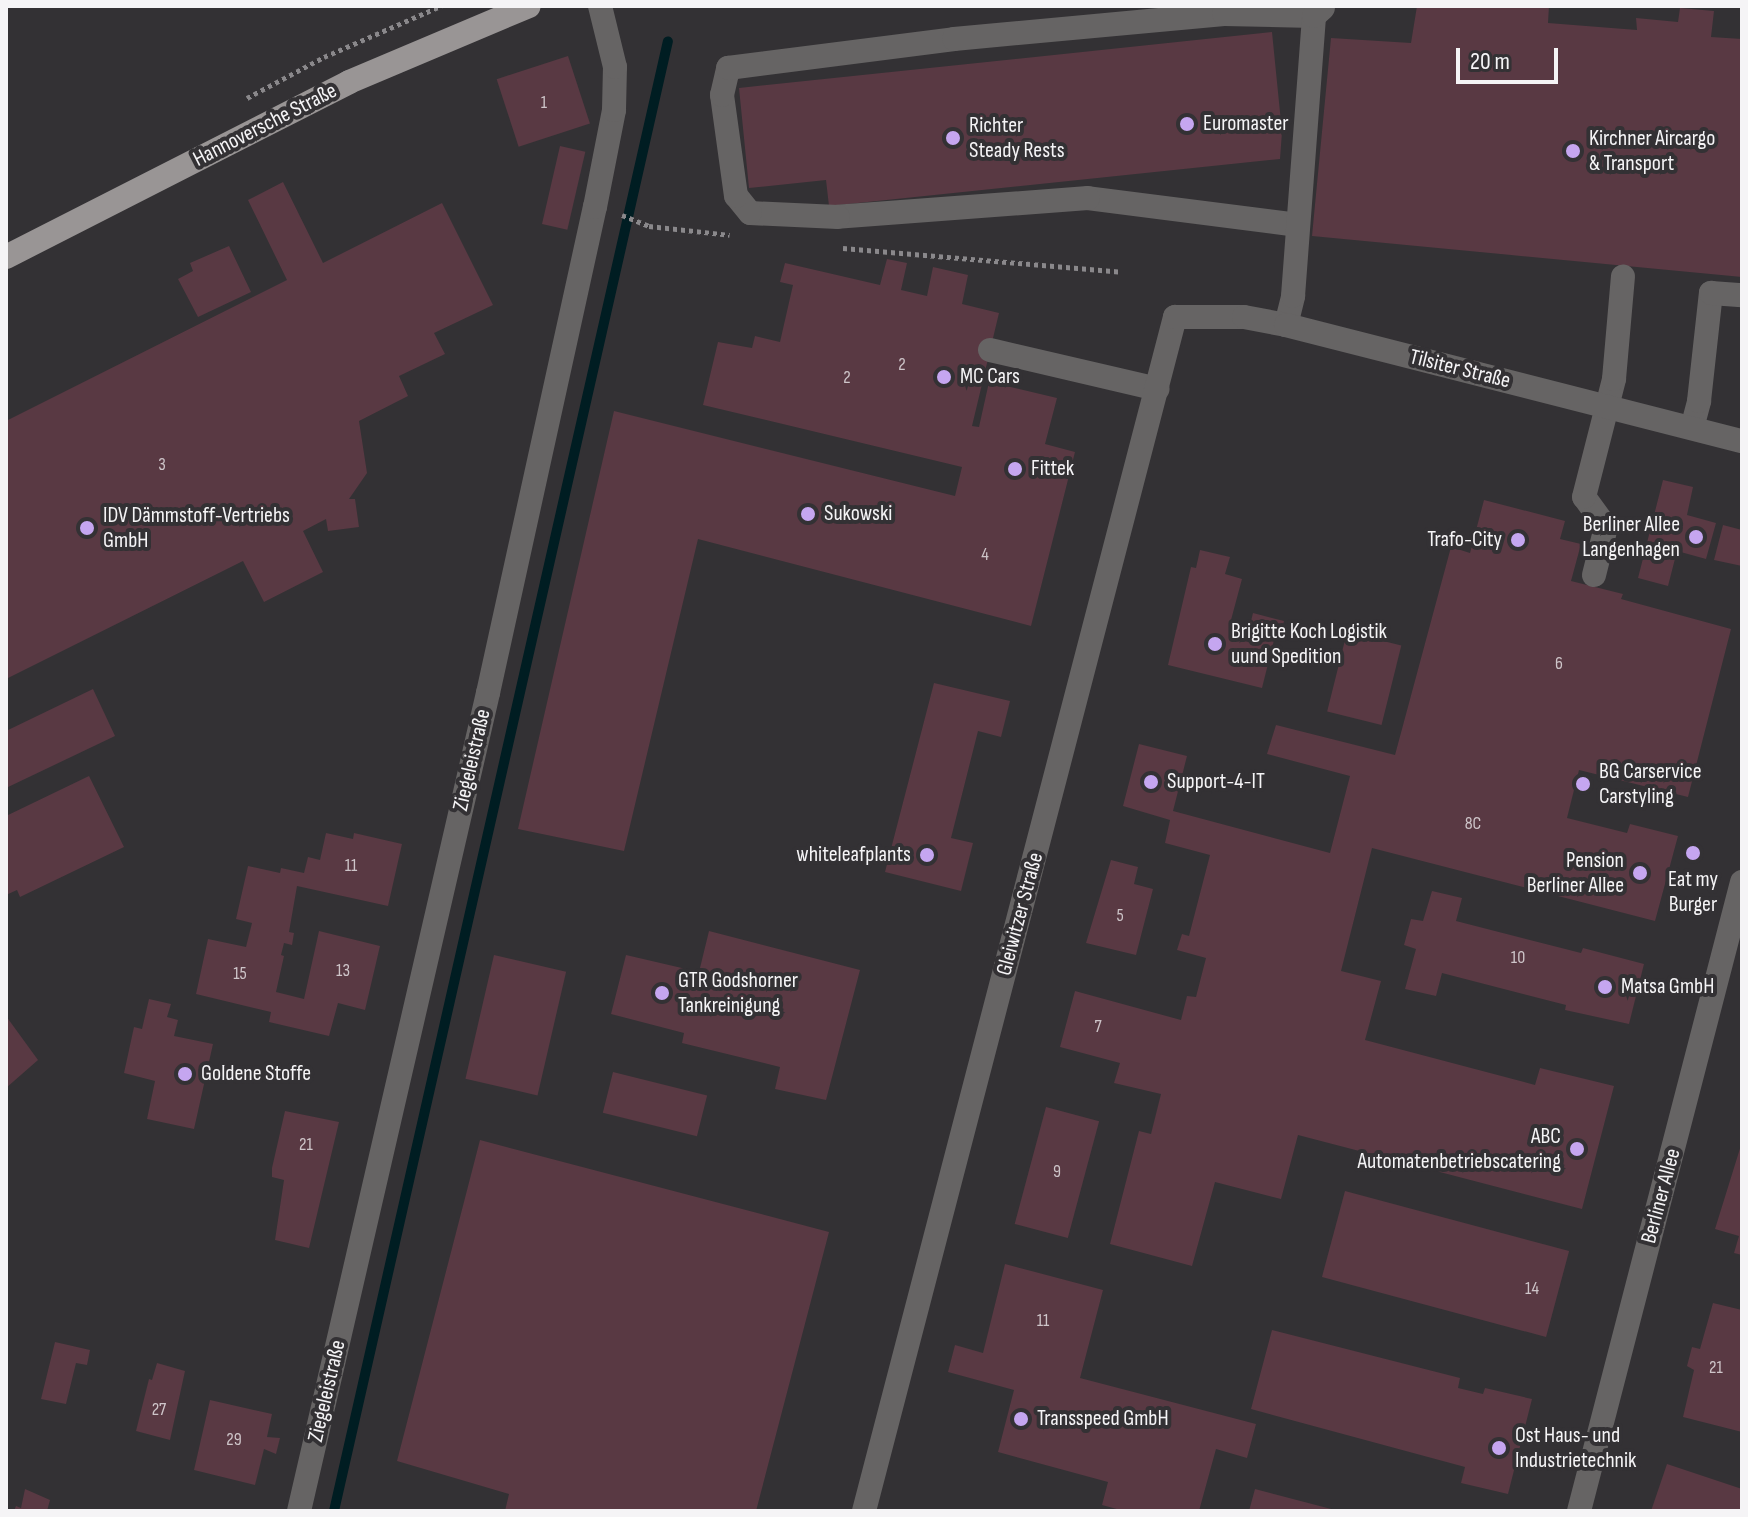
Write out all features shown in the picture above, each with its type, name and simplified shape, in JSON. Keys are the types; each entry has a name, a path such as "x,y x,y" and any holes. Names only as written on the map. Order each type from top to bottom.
{"main road":[{"name":"Hannoversche Straße","path":"6,257 349,82 529,6"}],"street":[{"name":"Ziegeleistraße","path":"299,1511 488,693 614,110 615,67 600,6"},
{"path":"1286,325 1293,296 1320,11 1224,14 954,39 728,68 722,95 736,196 750,213 838,217 1088,198 1298,225"},
{"path":"1594,575 1606,527 1584,497 1614,379 1623,276"},
{"path":"1692,428 1699,401 1711,293 1742,295"},
{"name":"Tilsiter Straße","path":"1175,317 1244,317 1286,325 1742,441"},
{"name":"Gleiwitzer Straße","path":"864,1511 1175,317"},
{"path":"990,350 1158,389"},
{"name":"Berliner Allee","path":"1579,1511 1742,882"}],"path":[{"path":"636,221 649,226 741,237"},
{"path":"834,247 1121,272"}],"building":[{"path":"1417,6 1549,6 1548,23 1637,30 1636,18 1678,22 1680,8 1714,11 1711,37 1742,39 1742,277 1312,236 1331,38 1411,43"},
{"path":"1272,32 1282,132 1280,159 829,206 826,180 749,188 739,88"},
{"path":"568,56 590,124 519,147 497,79"},
{"path":"560,146 585,152 567,230 542,224"},
{"path":"283,182 323,263 442,203 493,305 434,333 445,354 399,376 408,396 359,421 367,473 349,499 355,499 359,527 328,531 326,519 303,531 323,572 264,602 243,561 6,679 6,421 287,280 248,200"},
{"path":"229,246 251,292 198,317 178,279 193,271 190,263"},
{"path":"887,259 907,263 901,290 927,296 933,267 968,275 962,304 999,313 972,426 979,427 989,382 1057,398 1045,444 1075,452 1031,626 698,539 624,851 518,829 614,411 955,496 962,467 703,405 718,342 752,348 755,336 780,342 793,285 780,282 785,263 880,285"},
{"path":"1663,480 1693,487 1687,515 1716,523 1706,559 1677,551 1668,586 1638,578"},
{"path":"1484,500 1565,521 1560,539 1581,544 1571,581 1623,594 1621,599 1731,629 1688,797 1579,770 1567,818 1627,833 1630,824 1678,836 1655,921 1372,848 1341,971 1381,981 1365,1040 1535,1085 1540,1068 1614,1086 1582,1209 1298,1135 1281,1199 1215,1182 1192,1266 1110,1244 1139,1131 1151,1134 1161,1094 1114,1083 1120,1063 1060,1047 1075,991 1181,1020 1187,996 1196,997 1206,958 1177,950 1182,934 1189,936 1210,855 1165,843 1170,820 1123,806 1139,744 1187,756 1173,811 1330,853 1350,776 1267,754 1276,725 1395,755 1451,547 1470,553"},
{"path":"1723,525 1742,530 1742,566 1714,560"},
{"path":"1200,550 1230,557 1225,574 1242,579 1231,620 1250,625 1253,613 1284,621 1281,633 1276,632 1262,688 1168,665 1191,567 1196,568"},
{"path":"1347,632 1401,646 1381,725 1327,712"},
{"path":"934,683 1010,701 1001,737 978,731 951,838 973,843 961,891 885,872"},
{"path":"93,689 115,736 6,788 6,731"},
{"path":"89,776 124,847 20,897 17,890 6,895 6,816"},
{"path":"326,833 353,839 354,833 402,844 388,906 297,886 289,932 294,933 292,945 284,943 276,992 304,999 319,931 380,946 365,1010 338,1003 329,1036 269,1022 271,1012 196,994 208,939 246,947 252,923 236,919 248,866 280,873 281,868 304,873 308,857 320,860"},
{"path":"1111,860 1138,867 1134,884 1153,889 1136,955 1086,943"},
{"path":"1432,891 1462,898 1456,921 1581,953 1583,948 1644,964 1629,1024 1565,1010 1566,1005 1442,973 1436,996 1405,989 1416,949 1404,945 1411,919 1423,921"},
{"path":"709,931 860,970 826,1100 775,1089 780,1067 682,1043 684,1033 611,1014 626,955 699,972"},
{"path":"494,955 566,972 538,1095 465,1079"},
{"path":"149,999 171,1004 167,1017 178,1020 174,1036 213,1044 194,1129 147,1119 155,1081 124,1073 134,1027 142,1029"},
{"path":"6,1016 38,1060 6,1088"},
{"path":"613,1072 707,1095 697,1136 603,1113"},
{"path":"1046,1107 1099,1121 1068,1238 1015,1224"},
{"path":"285,1111 339,1122 309,1248 275,1240 284,1180 272,1177 272,1168"},
{"path":"480,1140 829,1232 756,1511 505,1511 509,1494 397,1461"},
{"path":"1742,1142 1742,1255 1734,1253 1739,1236 1715,1229"},
{"path":"1345,1191 1569,1251 1546,1337 1322,1277"},
{"path":"1005,1264 1103,1290 1080,1378 1256,1424 1247,1458 1216,1449 1199,1511 1124,1511 1102,1505 1108,1482 998,1452 1014,1390 948,1372 955,1345 983,1353"},
{"path":"1713,1303 1742,1310 1742,1432 1683,1417 1694,1370 1687,1366 1692,1347 1700,1349"},
{"path":"1272,1330 1460,1378 1458,1388 1483,1394 1485,1388 1532,1399 1508,1494 1461,1483 1465,1467 1251,1409"},
{"path":"55,1342 90,1350 87,1365 76,1363 66,1404 41,1399"},
{"path":"157,1363 185,1371 170,1440 136,1431 149,1379 152,1380"},
{"path":"210,1400 272,1414 267,1437 280,1438 276,1454 264,1449 255,1485 194,1470"},
{"path":"1667,1464 1742,1489 1742,1511 1651,1511"},
{"path":"25,1489 50,1500 47,1511 14,1511 16,1506 21,1508"},
{"path":"1255,1489 1335,1510 1249,1511"}],"waterway":[{"path":"334,1511 668,41"}],"place":[{"name":"Euromaster","path":"1187,124"},
{"name":"Richter Steady Rests","path":"953,138"},
{"name":"Kirchner Aircargo & Transport","path":"1573,151"},
{"name":"MC Cars","path":"944,377"},
{"name":"Fittek","path":"1015,469"},
{"name":"Sukowski","path":"808,514"},
{"name":"IDV Dämmstoff-Vertriebs GmbH","path":"87,528"},
{"name":"Berliner Allee Langenhagen","path":"1696,537"},
{"name":"Trafo-City","path":"1518,540"},
{"name":"Brigitte Koch Logistik uund Spedition","path":"1215,644"},
{"name":"Support-4-IT","path":"1151,782"},
{"name":"BG Carservice Carstyling","path":"1583,784"},
{"name":"Eat my Burger","path":"1693,853"},
{"name":"whiteleafplants","path":"927,855"},
{"name":"Pension Berliner Allee","path":"1640,873"},
{"name":"Matsa GmbH","path":"1605,987"},
{"name":"GTR Godshorner Tankreinigung","path":"662,993"},
{"name":"Goldene Stoffe","path":"185,1074"},
{"name":"ABC Automatenbetriebscatering","path":"1577,1149"},
{"name":"Transspeed GmbH","path":"1021,1419"},
{"name":"Ost Haus- und Industrietechnik","path":"1499,1448"}]}
